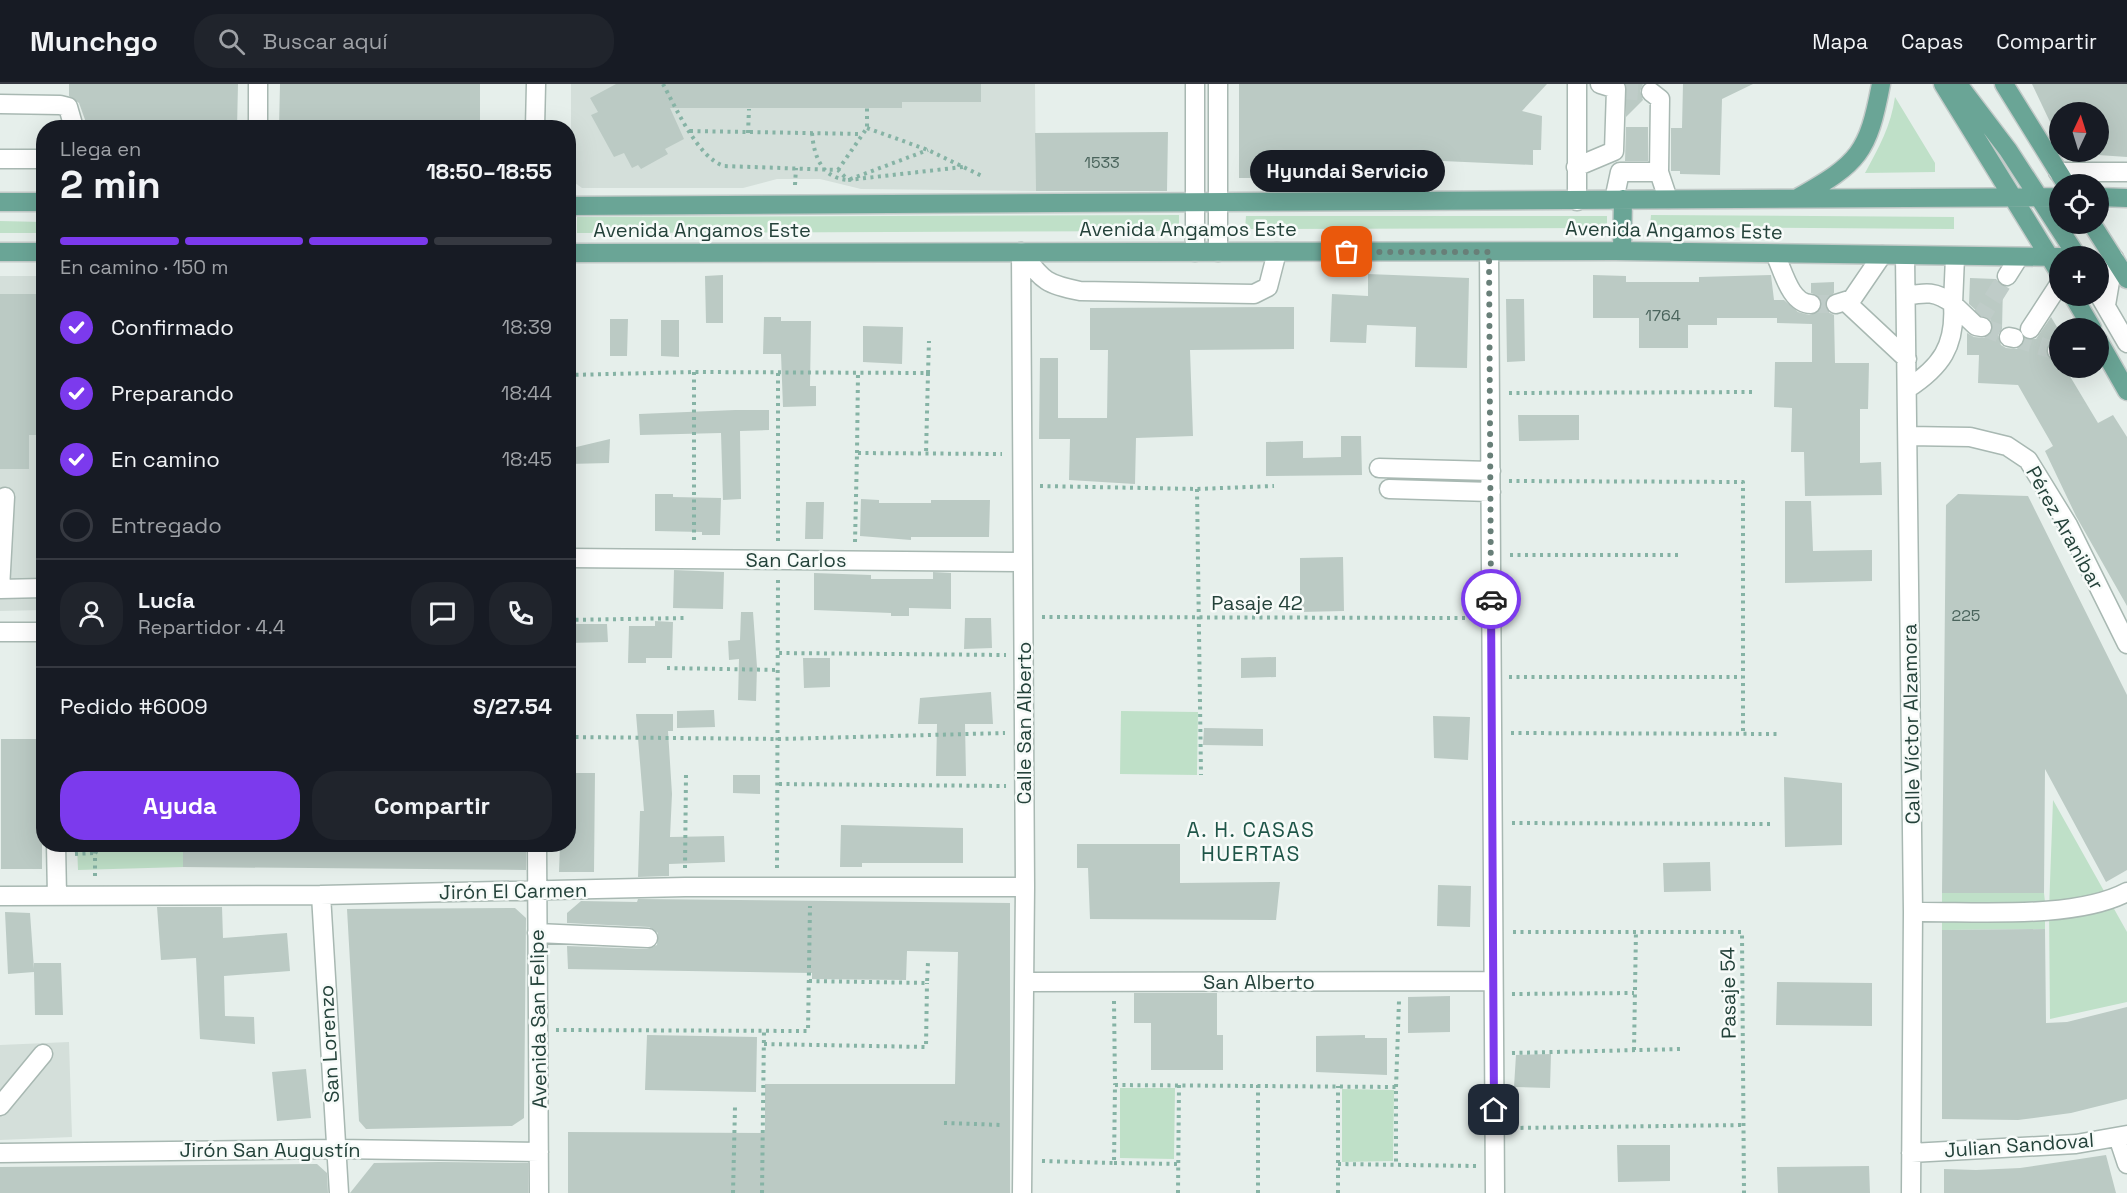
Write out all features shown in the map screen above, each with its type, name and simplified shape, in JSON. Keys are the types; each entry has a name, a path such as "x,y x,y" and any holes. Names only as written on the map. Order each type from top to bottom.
{"main road":[{"path":"1797,199 1842,172 1856,159 1867,138 1881,84"},
{"path":"1943,84 2011,197 2049,249"},
{"path":"1958,84 2008,150 2071,246"},
{"path":"2004,84 2060,174"},
{"name":"Avenida Angamos Este","path":"576,206 2049,197"},
{"path":"2109,197 2127,198"},
{"path":"1618,199 1622,251"},
{"path":"0,202 36,202"},
{"path":"2098,234 2127,279"},
{"name":"Avenida Angamos Este","path":"576,253 1622,251 2049,257"},
{"path":"0,252 36,252"},
{"path":"2109,368 2127,391"}],"street":[{"path":"258,84 258,120"},
{"path":"535,120 536,84"},
{"path":"1195,84 1195,252"},
{"path":"1218,84 1218,252"},
{"path":"1577,84 1577,201"},
{"path":"1612,88 1614,151 1620,172 1618,199"},
{"path":"1651,92 1660,99 1659,172 1668,199"},
{"path":"0,104 60,105 68,107 72,120"},
{"path":"1576,167 1614,151"},
{"path":"0,159 36,159"},
{"path":"1620,172 1659,172"},
{"path":"2105,174 2127,172"},
{"path":"1022,252 1044,281 1069,289 1254,294 1268,287 1277,252"},
{"name":"Calle San Alberto","path":"1022,252 1025,887 1022,1193"},
{"path":"1489,252 1495,1193"},
{"path":"1775,254 1795,297 1804,304 1811,304"},
{"path":"1882,255 1852,299 1840,303 1907,359"},
{"name":"Calle Víctor Alzamora","path":"1905,256 1913,912 1911,1193"},
{"path":"1907,389 1929,375 1942,359 1951,339 1954,257"},
{"path":"2007,276 2019,257"},
{"path":"2109,273 2113,258"},
{"path":"1906,296 1931,292 1953,304 1978,325"},
{"path":"2030,329 2049,300"},
{"path":"2106,306 2127,344"},
{"name":"Pérez Aranibar","path":"1908,436 1970,437 2007,446 2028,460 2068,525 2127,644"},
{"path":"1379,468 1491,481"},
{"path":"1389,489 1491,481"},
{"path":"5,497 0,589 36,588"},
{"name":"San Carlos","path":"576,558 1023,562"},
{"path":"0,632 36,632"},
{"path":"56,852 57,896"},
{"name":"Avenida San Felipe","path":"537,852 539,1193"},
{"name":"Jirón El Carmen","path":"0,896 321,895 685,887 1025,887"},
{"path":"1913,912 2049,910 2109,902 2127,892"},
{"name":"San Lorenzo","path":"321,895 339,1193"},
{"path":"537,933 648,938"},
{"name":"San Alberto","path":"1024,982 1399,982 1494,988"},
{"path":"0,1106 43,1054"},
{"path":"2123,1136 2127,1164"},
{"name":"Julian Sandoval","path":"1911,1153 2076,1144 2123,1136"},
{"name":"Jirón San Augustín","path":"0,1153 336,1149 539,1152"}],"path":[{"path":"663,84 690,131 712,162 724,166 838,170 848,180"},
{"path":"838,170 867,128 867,108"},
{"path":"748,133 749,109"},
{"path":"867,128 928,150 982,176"},
{"path":"690,131 862,134"},
{"path":"812,134 813,148 823,170 838,179 848,180 963,167"},
{"path":"848,180 928,150"},
{"path":"795,179 796,168"},
{"path":"926,454 929,341"},
{"path":"576,375 694,372 928,373"},
{"path":"694,372 694,560"},
{"path":"777,887 780,739 778,373"},
{"path":"855,561 858,373"},
{"path":"1491,393 1753,392"},
{"path":"856,453 1023,454"},
{"path":"1491,481 1743,482 1743,733"},
{"path":"1024,486 1197,489 1274,486"},
{"path":"1197,489 1201,775"},
{"path":"1491,555 1680,555"},
{"name":"Pasaje 42","path":"1024,617 1491,618"},
{"path":"576,620 687,618"},
{"path":"779,653 1024,655"},
{"path":"667,668 779,670"},
{"path":"1492,677 1742,677"},
{"path":"576,737 780,739 1024,732"},
{"path":"1493,733 1781,734"},
{"path":"685,887 686,774"},
{"path":"779,784 1024,786"},
{"path":"1494,823 1773,824"},
{"path":"77,854 95,853 95,869"},
{"path":"537,1029 808,1031 810,887"},
{"path":"1634,1050 1636,930"},
{"name":"Pasaje 54","path":"1494,934 1516,931 1636,930 1742,932 1744,1193"},
{"path":"764,1044 926,1047 928,962"},
{"path":"809,981 927,983"},
{"path":"1113,982 1114,1163"},
{"path":"1396,1165 1399,982"},
{"path":"1494,988 1634,993"},
{"path":"762,1193 764,1031"},
{"path":"1493,1054 1682,1050"},
{"path":"1178,1193 1179,1084"},
{"path":"1115,1085 1396,1087"},
{"path":"1258,1085 1258,1193"},
{"path":"1338,1086 1338,1193"},
{"path":"733,1193 735,1107"},
{"path":"944,1124 1024,1126"},
{"path":"1494,1128 1744,1125"},
{"path":"1023,1161 1179,1164"},
{"path":"1338,1164 1495,1166"}],"shaded area":[{"path":"571,84 1035,84 1036,191 861,189 820,179 777,179 743,188 582,188 576,184 576,120 571,120"},
{"path":"0,276 36,276 36,610 0,611"},
{"path":"69,1042 72,1137 0,1140 0,1045"}],"green space":[{"path":"1895,97 1935,163 1935,172 1865,173 1880,145"},
{"path":"1179,215 1179,231 577,233 577,217"},
{"path":"1651,215 1954,217 1954,229 1650,227"},
{"path":"1246,216 1607,216 1607,228 1245,229"},
{"path":"0,221 36,222 36,233 0,233"},
{"path":"1121,711 1198,712 1197,775 1120,774"},
{"path":"2053,800 2127,932 2127,1002 2050,1019 2049,910"},
{"path":"77,852 183,852 183,867 78,870"},
{"path":"1942,893 2044,893 2045,902 1942,902"},
{"path":"1942,921 2045,921 2045,929 1942,930"},
{"path":"1120,1088 1175,1088 1174,1159 1120,1158"},
{"path":"1342,1089 1394,1090 1393,1161 1342,1162"}],"building":[{"path":"69,84 238,84 237,120 85,120 79,103 69,96"},
{"path":"280,84 480,84 480,120 279,120"},
{"path":"616,84 981,84 981,102 902,102 902,108 670,108 684,139 665,149 668,154 641,169 638,165 632,168 624,153 614,157 591,115 598,112 590,98"},
{"path":"1239,84 1547,84 1522,111 1542,116 1541,150 1533,150 1533,165 1376,158 1376,178 1239,178"},
{"path":"1626,84 1643,84 1640,91 1643,100 1626,117"},
{"path":"1683,84 1753,84 1722,99 1720,175 1680,174 1680,171 1671,171 1671,128 1682,128"},
{"path":"2032,84 2127,84 2127,157 2109,156 2109,102 2049,102 2049,120"},
{"path":"1626,127 1648,127 1648,161 1625,161"},
{"path":"1168,132 1167,191 1036,191 1035,133"},
{"path":"1368,274 1469,278 1467,368 1415,367 1416,327 1367,325 1366,343 1330,342 1332,294 1368,296"},
{"path":"723,275 723,323 706,323 705,276"},
{"path":"1593,275 1626,276 1626,282 1699,282 1699,277 1771,275 1774,300 1784,300 1798,312 1809,315 1819,312 1822,306 1819,296 1811,293 1811,283 1834,282 1834,293 1825,302 1828,312 1834,315 1835,363 1869,363 1868,409 1860,409 1860,463 1881,462 1882,495 1805,496 1804,452 1791,452 1792,408 1774,407 1775,362 1812,362 1812,324 1777,323 1777,318 1717,318 1717,325 1688,325 1688,348 1639,348 1639,318 1593,318"},
{"path":"1970,278 1996,279 2003,286 2002,329 1998,335 2001,345 2006,348 2017,349 2025,339 2036,339 2049,320 2049,378 2071,378 2098,423 2113,415 2127,437 2127,606 2076,516 2045,451 2053,446 2018,385 1978,383 1979,355 1967,355 1967,333 1974,337 1985,338 1993,328 1990,319 1981,315 1969,304"},
{"path":"0,294 36,294 36,435 29,435 29,469 0,469"},
{"path":"1506,299 1524,299 1525,361 1507,362"},
{"path":"1294,307 1294,349 1190,350 1193,436 1136,438 1135,484 1069,480 1070,439 1039,439 1040,358 1058,358 1058,418 1107,418 1108,350 1090,350 1090,308"},
{"path":"764,317 781,317 781,321 811,321 810,386 816,386 816,406 783,407 781,354 763,354"},
{"path":"610,319 628,319 627,356 610,356"},
{"path":"661,320 679,320 679,357 661,356"},
{"path":"863,326 903,327 902,364 863,362"},
{"path":"769,410 769,430 740,431 741,499 723,500 721,433 640,435 639,414"},
{"path":"1518,415 1579,415 1579,440 1519,441"},
{"path":"1341,436 1361,436 1362,475 1266,476 1266,442 1303,441 1303,458 1341,457"},
{"path":"610,439 609,463 576,464 576,447"},
{"path":"655,494 673,494 673,497 721,498 720,535 702,535 702,532 655,531"},
{"path":"1958,494 2028,496 2127,695 2127,870 2106,882 2045,769 2044,893 1942,893 1946,505"},
{"path":"861,499 879,500 879,503 990,500 989,537 911,537 911,540 860,536"},
{"path":"1785,501 1811,501 1813,551 1872,550 1872,581 1785,583"},
{"path":"806,502 824,502 823,539 805,539"},
{"path":"1343,557 1344,611 1300,612 1300,558"},
{"path":"674,570 724,572 723,609 673,608"},
{"path":"933,572 951,573 951,609 909,608 909,616 891,616 891,613 814,610 814,573 871,575 871,579 933,579"},
{"path":"741,612 753,612 757,667 756,701 738,700 739,659 729,660 728,641 740,640"},
{"path":"965,618 991,618 992,648 964,649"},
{"path":"655,621 673,622 672,658 646,658 646,663 628,663 629,626 655,626"},
{"path":"576,624 607,624 608,642 576,643"},
{"path":"1276,657 1276,677 1241,678 1241,658"},
{"path":"803,658 830,658 830,687 804,688"},
{"path":"991,692 993,724 965,724 966,776 936,776 937,724 918,724 920,698"},
{"path":"714,710 715,727 677,728 677,711"},
{"path":"636,714 673,714 673,731 668,731 672,794 670,837 724,836 725,862 669,864 669,876 638,877 640,811 644,811"},
{"path":"1433,716 1470,717 1468,760 1434,758"},
{"path":"1204,728 1263,729 1263,746 1203,745"},
{"path":"1,739 36,739 36,852 42,852 42,869 1,869"},
{"path":"576,773 595,773 594,872 559,872 560,852 576,852"},
{"path":"733,775 760,775 760,794 733,793"},
{"path":"1784,777 1842,783 1842,845 1785,847"},
{"path":"841,825 963,828 963,863 862,863 862,867 840,867"},
{"path":"1077,844 1180,844 1180,883 1280,882 1276,920 1090,919 1088,868 1077,868"},
{"path":"183,852 526,852 526,870 183,867"},
{"path":"1710,862 1711,891 1664,892 1663,863"},
{"path":"1438,885 1471,886 1470,927 1437,926"},
{"path":"638,899 1010,903 1010,1193 568,1193 568,1132 765,1133 765,1084 955,1084 958,952 907,951 906,980 812,979 812,973 568,969 567,946 647,949 657,945 658,933 649,927 567,923 567,913 581,901 637,902"},
{"path":"157,907 222,907 223,938 287,933 290,971 224,976 225,1016 254,1017 255,1044 200,1039 196,958 161,960"},
{"path":"515,908 526,918 524,1118 512,1126 366,1129 359,1121 347,909"},
{"path":"5,912 30,913 34,969 34,963 61,963 63,1015 35,1015 34,972 8,974"},
{"path":"2045,929 2046,1023 2067,1022 2127,1007 2127,1099 2071,1113 2018,1120 1942,1119 1942,930"},
{"path":"1777,982 1872,983 1872,1026 1776,1025"},
{"path":"1134,993 1217,993 1217,1035 1223,1035 1223,1070 1151,1070 1151,1023 1134,1023"},
{"path":"1450,996 1450,1032 1408,1033 1408,997"},
{"path":"647,1035 757,1037 756,1092 645,1090"},
{"path":"1365,1035 1365,1038 1387,1038 1387,1075 1316,1072 1316,1036"},
{"path":"1551,1054 1550,1088 1514,1087 1516,1055"},
{"path":"306,1069 311,1118 277,1121 272,1072"},
{"path":"1617,1145 1670,1145 1670,1181 1618,1182"},
{"path":"2106,1155 2116,1193 1944,1193 1944,1169 2020,1168"},
{"path":"374,1163 528,1163 528,1193 350,1193"},
{"path":"317,1164 327,1173 328,1193 0,1193 0,1167"},
{"path":"1869,1166 1870,1193 1778,1193 1777,1167"}],"tunnel":[{"path":"1620,90 1651,92"},
{"path":"1978,322 2007,276"},
{"path":"1811,304 1834,304"},
{"path":"1982,327 2009,337"},
{"path":"2014,338 2049,349"}],"way so far":[{"path":"1347,252 1489,252 1491,599"}],"place":[{"name":"Hyundai Servicio","path":"1347,252"}],"district":[{"name":"A. H. CASAS HUERTAS","path":"1251,842"}],"route":[{"path":"1491,599 1494,1110"}]}
